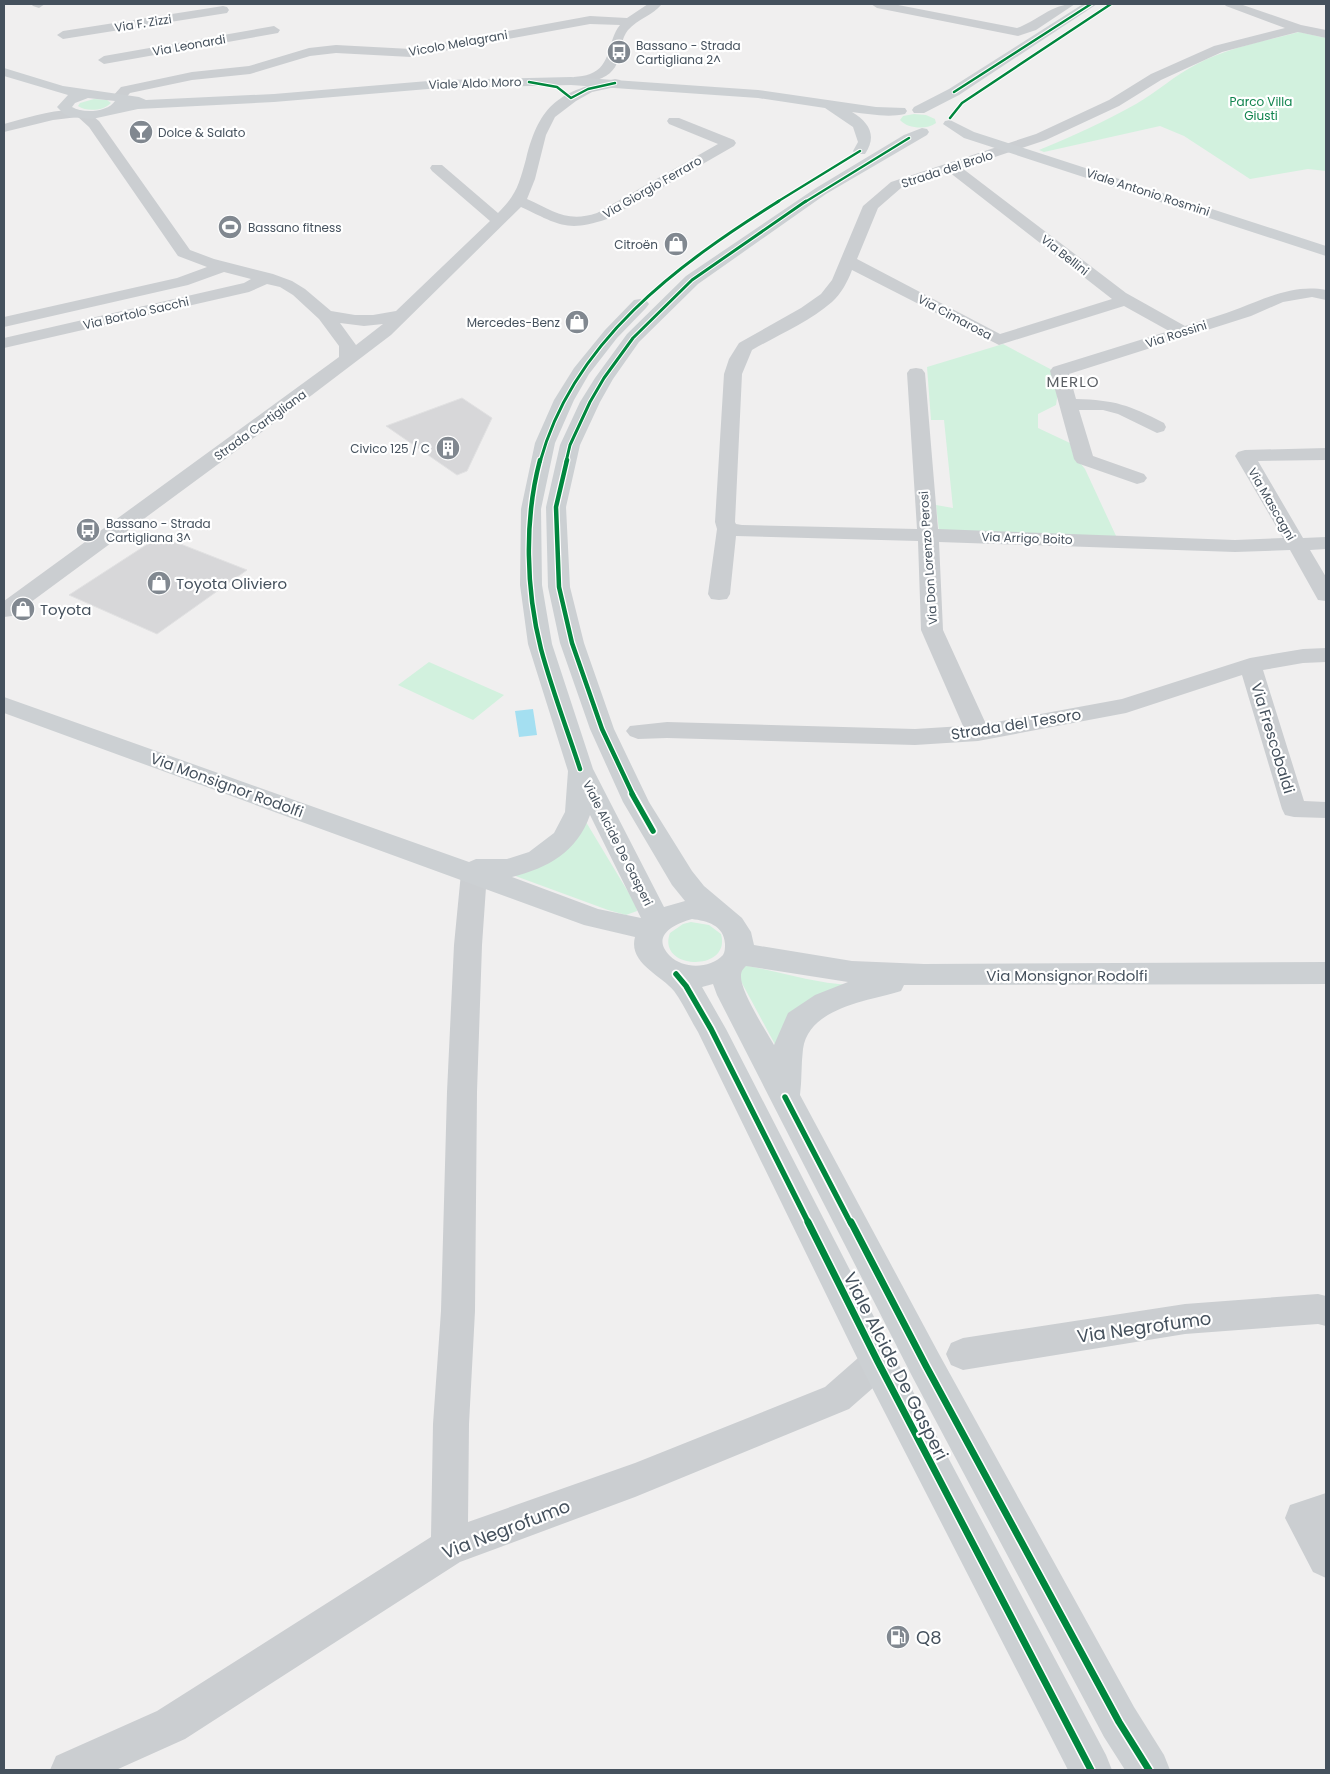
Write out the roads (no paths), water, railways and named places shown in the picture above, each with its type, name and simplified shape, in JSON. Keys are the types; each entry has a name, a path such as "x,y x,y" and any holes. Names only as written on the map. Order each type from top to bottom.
{"main road":[{"name":"Viale Alcide De Gasperi","path":"1091,4 704,250 646,298 611,334 581,372 564,400 545,443 531,508 531,585 540,644 580,769 658,945 686,986 711,1029 878,1362 1075,1742 1092,1770"},
{"name":"Viale Alcide De Gasperi","path":"905,124 940,130 950,121 962,103 1111,4"},
{"name":"Viale Aldo Moro","path":"4,72 60,90 95,94"},
{"name":"Viale Aldo Moro","path":"46,86 94,109 274,98 440,84 572,81 630,83 804,99 860,109 905,124"},
{"path":"821,102 858,104 922,100 954,92"},
{"name":"Viale Aldo Moro","path":"94,109 73,99 95,94"},
{"name":"Viale Aldo Moro","path":"94,109 95,94"},
{"path":"804,99 832,108 854,119 862,128 865,138 860,151"},
{"path":"905,124 934,112 950,121"},
{"name":"Viale Antonio Rosmini","path":"950,121 969,135"},
{"name":"Viale Alcide De Gasperi","path":"905,124 909,138 821,191 692,280 633,338 590,402 570,445 556,506 559,587 572,643 602,729 636,802 682,878 730,942 726,978 732,995 935,1383 1120,1722 1149,1770"},
{"name":"Viale Antonio Rosmini","path":"905,124 969,135 1326,251"},
{"name":"Via Monsignor Rodolfi","path":"6,707 462,869 594,918 628,936 658,945"},
{"name":"Via Monsignor Rodolfi","path":"462,869 481,870 516,867 539,859 563,842 571,830 578,811 580,769"},
{"name":"Viale Alcide De Gasperi","path":"658,945 667,915 685,910 705,910 730,942"},
{"path":"658,945 690,977 717,973 730,942"},
{"name":"Via Monsignor Rodolfi","path":"730,942 746,955 852,972 924,975 1326,973"},
{"path":"785,1097 788,1047 799,1021 825,1003 861,989 924,975"}],"street":[{"path":"572,81 594,78 606,71 614,57 618,36 630,22 656,4"},
{"path":"877,4 1018,32 1032,27 1069,4"},
{"path":"1230,4 1298,28"},
{"name":"Via F. Zizzi","path":"63,35 222,10"},
{"path":"171,18 197,44 211,53"},
{"name":"Vicolo Melagrani","path":"4,128 94,109 126,90 192,76 250,70 309,52 336,49 411,53 590,20 630,22"},
{"name":"Strada del Brolo","path":"718,594 727,528 725,522 733,374 735,368 745,348 807,312 826,298 840,280 871,206 882,195 896,185 1012,148 1066,126 1114,103 1156,77 1218,49 1298,28 1326,34"},
{"name":"Via Leonardi","path":"104,60 274,30"},
{"path":"225,62 238,72"},
{"path":"606,71 616,78 630,83"},
{"path":"528,82 555,86 566,92 571,98"},
{"name":"Strada Cartigliana","path":"4,611 348,360 403,315 501,220 518,201 528,179 543,124 549,115 571,98 588,89 615,83"},
{"name":"Vicolo Melagrani","path":"95,94 140,87"},
{"path":"94,109 184,253 208,262 267,277 286,284 299,292 325,315 343,325 403,315"},
{"name":"Via Giorgio Ferraro","path":"518,201 566,222 584,222 602,216 729,143 674,121"},
{"name":"Via Bellini","path":"952,167 1125,300 1184,332"},
{"path":"437,168 490,215 501,220"},
{"name":"Via Cimarosa","path":"848,261 999,340 1125,300"},
{"name":"Via Bortolo Sacchi","path":"4,322 182,282 224,266"},
{"name":"Via Bortolo Sacchi","path":"4,343 249,287 267,277"},
{"name":"Via Rossini","path":"1137,478 1084,459 1059,371 1184,332 1279,298 1319,293"},
{"path":"343,325 347,335 378,336"},
{"path":"343,325 348,346 348,360"},
{"name":"Via Don Lorenzo Perosi","path":"916,373 928,535 932,630 978,733"},
{"path":"1068,404 1103,405 1124,410 1157,427"},
{"name":"Via Mascagni","path":"1326,454 1245,456 1326,595"},
{"name":"Via Arrigo Boito","path":"727,528 742,531 1225,545 1326,543"},
{"name":"Strada del Tesoro","path":"638,731 667,730 915,737 978,733 1126,706 1250,665 1303,656 1326,655"},
{"name":"Via Frescobaldi","path":"1250,665 1294,809 1326,810"},
{"path":"449,1547 451,1424 458,1311 462,1092 468,945 462,869"},
{"name":"Via Negrofumo","path":"962,1354 1185,1318 1318,1309 1326,1311"},
{"name":"Via Negrofumo","path":"70,1770 170,1726 449,1547 635,1480 837,1398 878,1362"},
{"path":"1326,1511 1303,1518 1326,1559"}],"water":[{"path":"533,709 537,735 519,737 515,711"}],"place":[{"name":"Bassano - Strada Cartigliana 2^","path":"619,52"},
{"name":"Dolce & Salato","path":"141,132"},
{"name":"Bassano fitness","path":"230,227"},
{"name":"Citroën","path":"676,244"},
{"name":"Mercedes-Benz","path":"577,322"},
{"name":"Civico 125 / C","path":"448,448"},
{"name":"Bassano - Strada Cartigliana 3^","path":"88,530"},
{"name":"Toyota Oliviero","path":"159,583"},
{"name":"Toyota","path":"23,609"},
{"name":"Q8","path":"898,1637"}],"district":[{"name":"MERLO","path":"1073,381"}],"park label":[{"name":"Parco Villa Giusti","path":"1261,108"}]}
